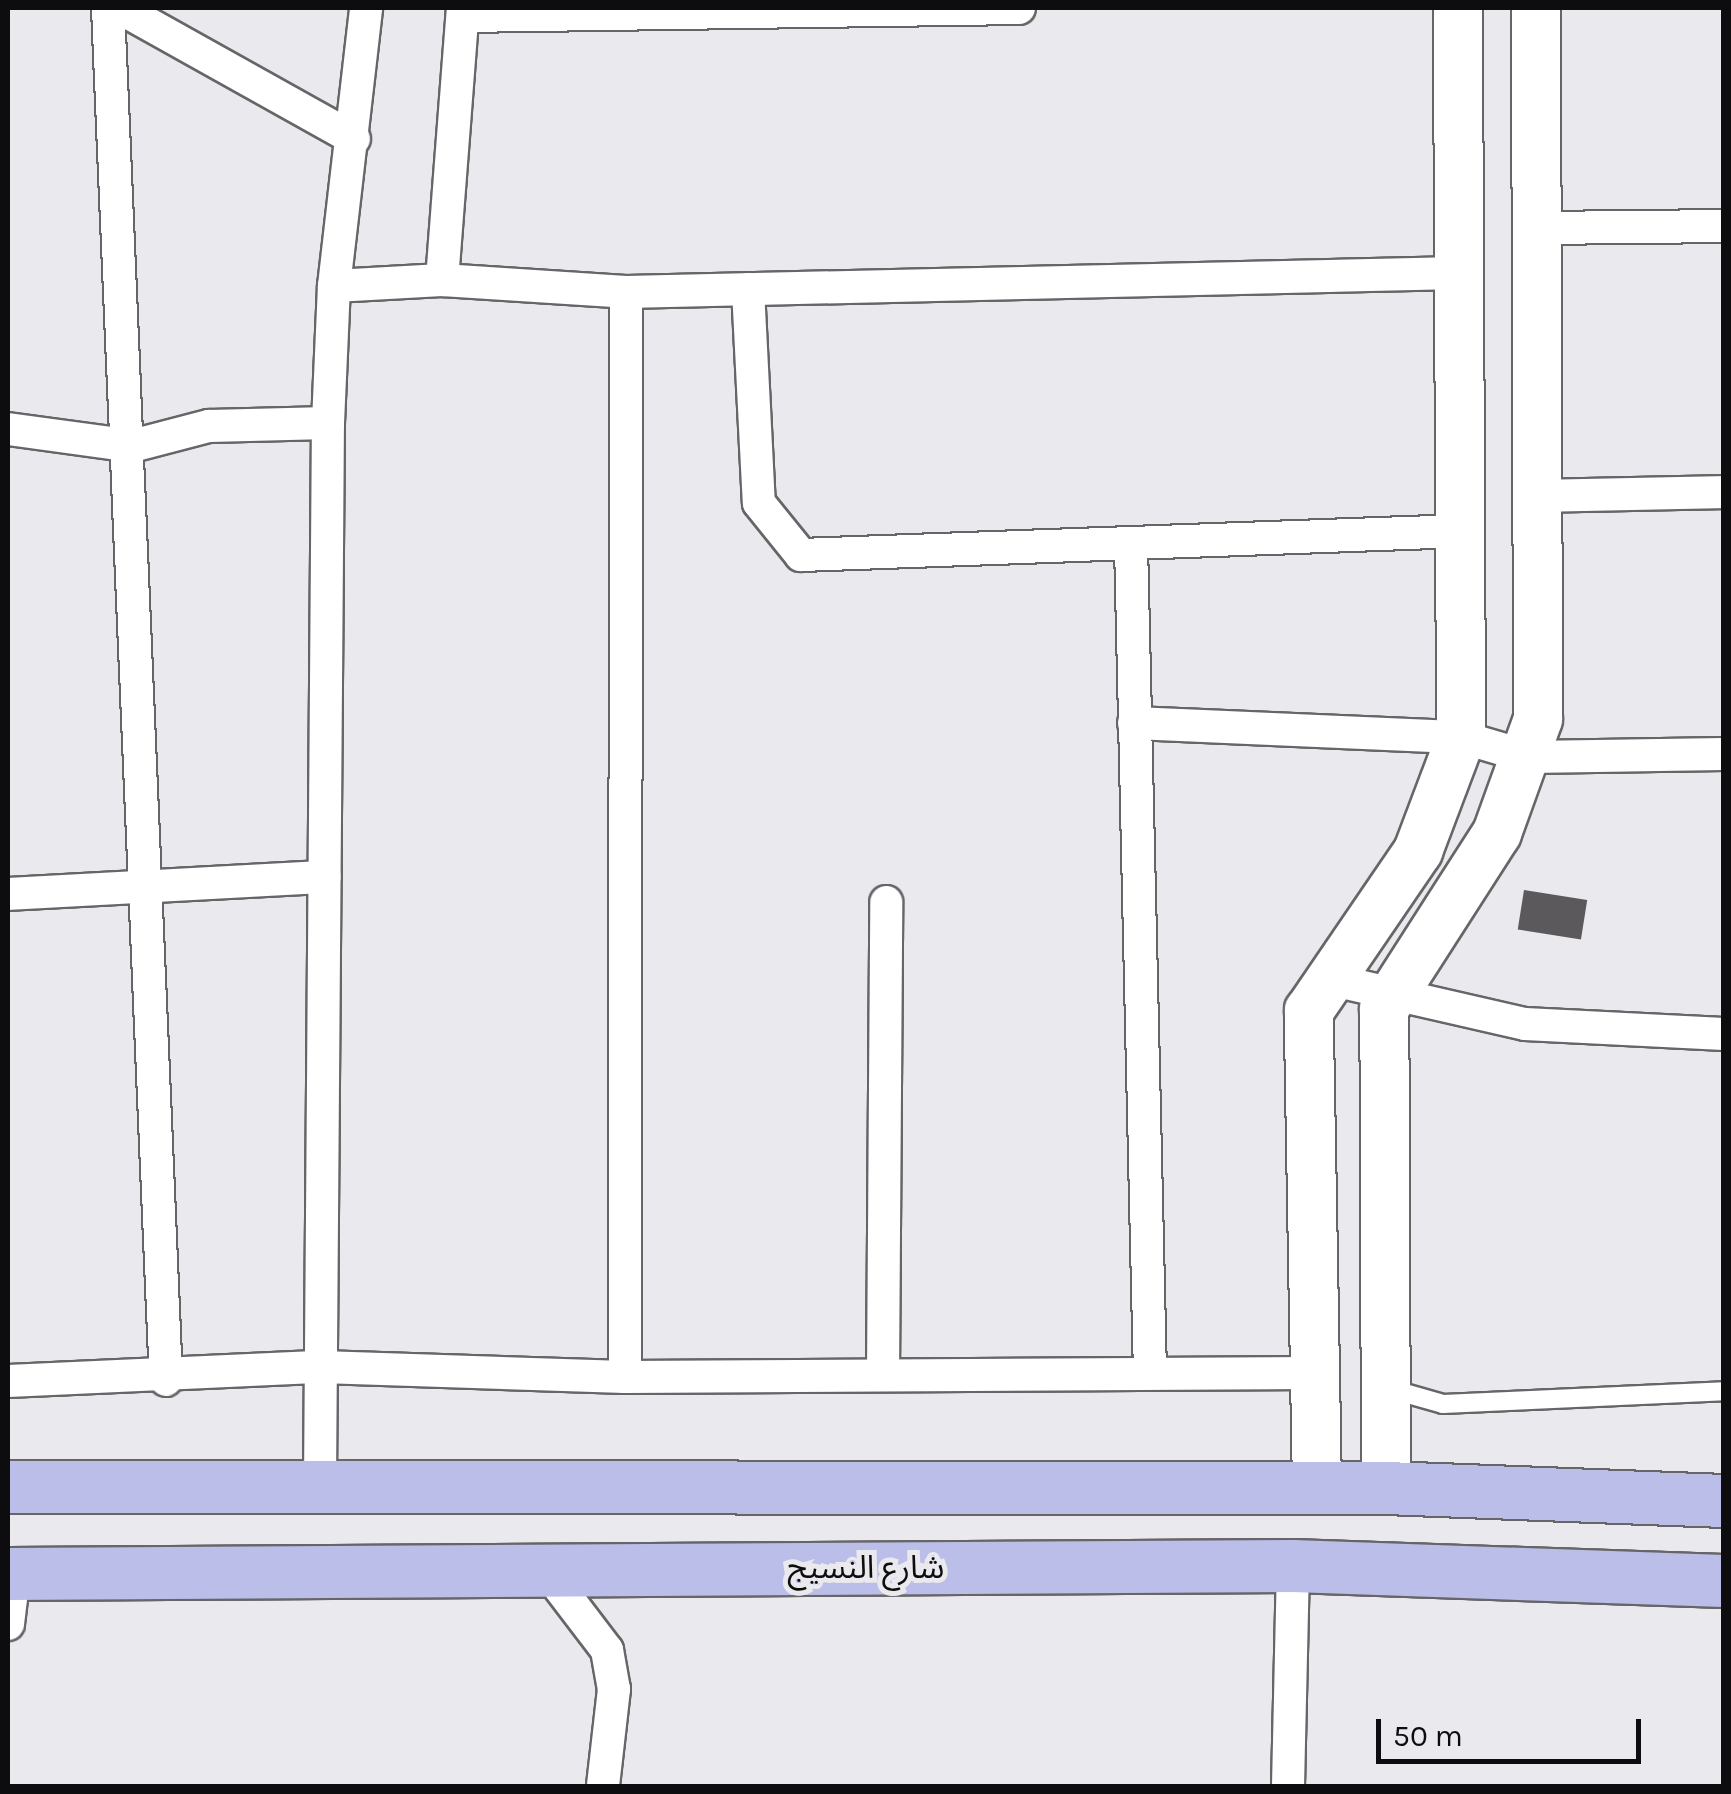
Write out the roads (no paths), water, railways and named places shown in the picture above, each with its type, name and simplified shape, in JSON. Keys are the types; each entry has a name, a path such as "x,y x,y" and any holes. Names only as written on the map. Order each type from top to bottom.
{"main road":[{"path":"8,1487 320,1483 1386,1488 1724,1501"},
{"name":"شارع النسيج","path":"10,1590 546,1570 1293,1566 1724,1581"}],"street":[{"path":"108,8 152,892 166,1380"},
{"path":"120,8 354,139"},
{"path":"320,1483 328,424 334,286 354,139 366,8"},
{"path":"442,280 463,12 1019,8"},
{"path":"1316,1488 1308,1036 1324,978 1418,851 1460,737 1458,8"},
{"path":"1386,1488 1388,992 1497,833 1529,756 1541,684 1536,8"},
{"path":"1538,228 1724,226"},
{"path":"334,286 442,280 626,292 1459,272"},
{"path":"748,289 759,503 790,548 812,556 1462,531"},
{"path":"625,1377 626,292"},
{"path":"8,428 132,446 208,426 328,424"},
{"path":"1540,496 1724,492"},
{"path":"1130,544 1150,1373"},
{"path":"1134,723 1460,737 1529,756 1724,754"},
{"path":"8,894 152,892 326,877"},
{"path":"882,1375 886,902"},
{"path":"1324,978 1524,1024 1724,1034"},
{"path":"8,1381 166,1380 321,1367 625,1377 1314,1373"},
{"path":"1288,1786 1293,1566"},
{"path":"546,1570 607,1650 614,1690 602,1786"}],"lane":[{"path":"1386,1388 1444,1404 1724,1391"}]}
